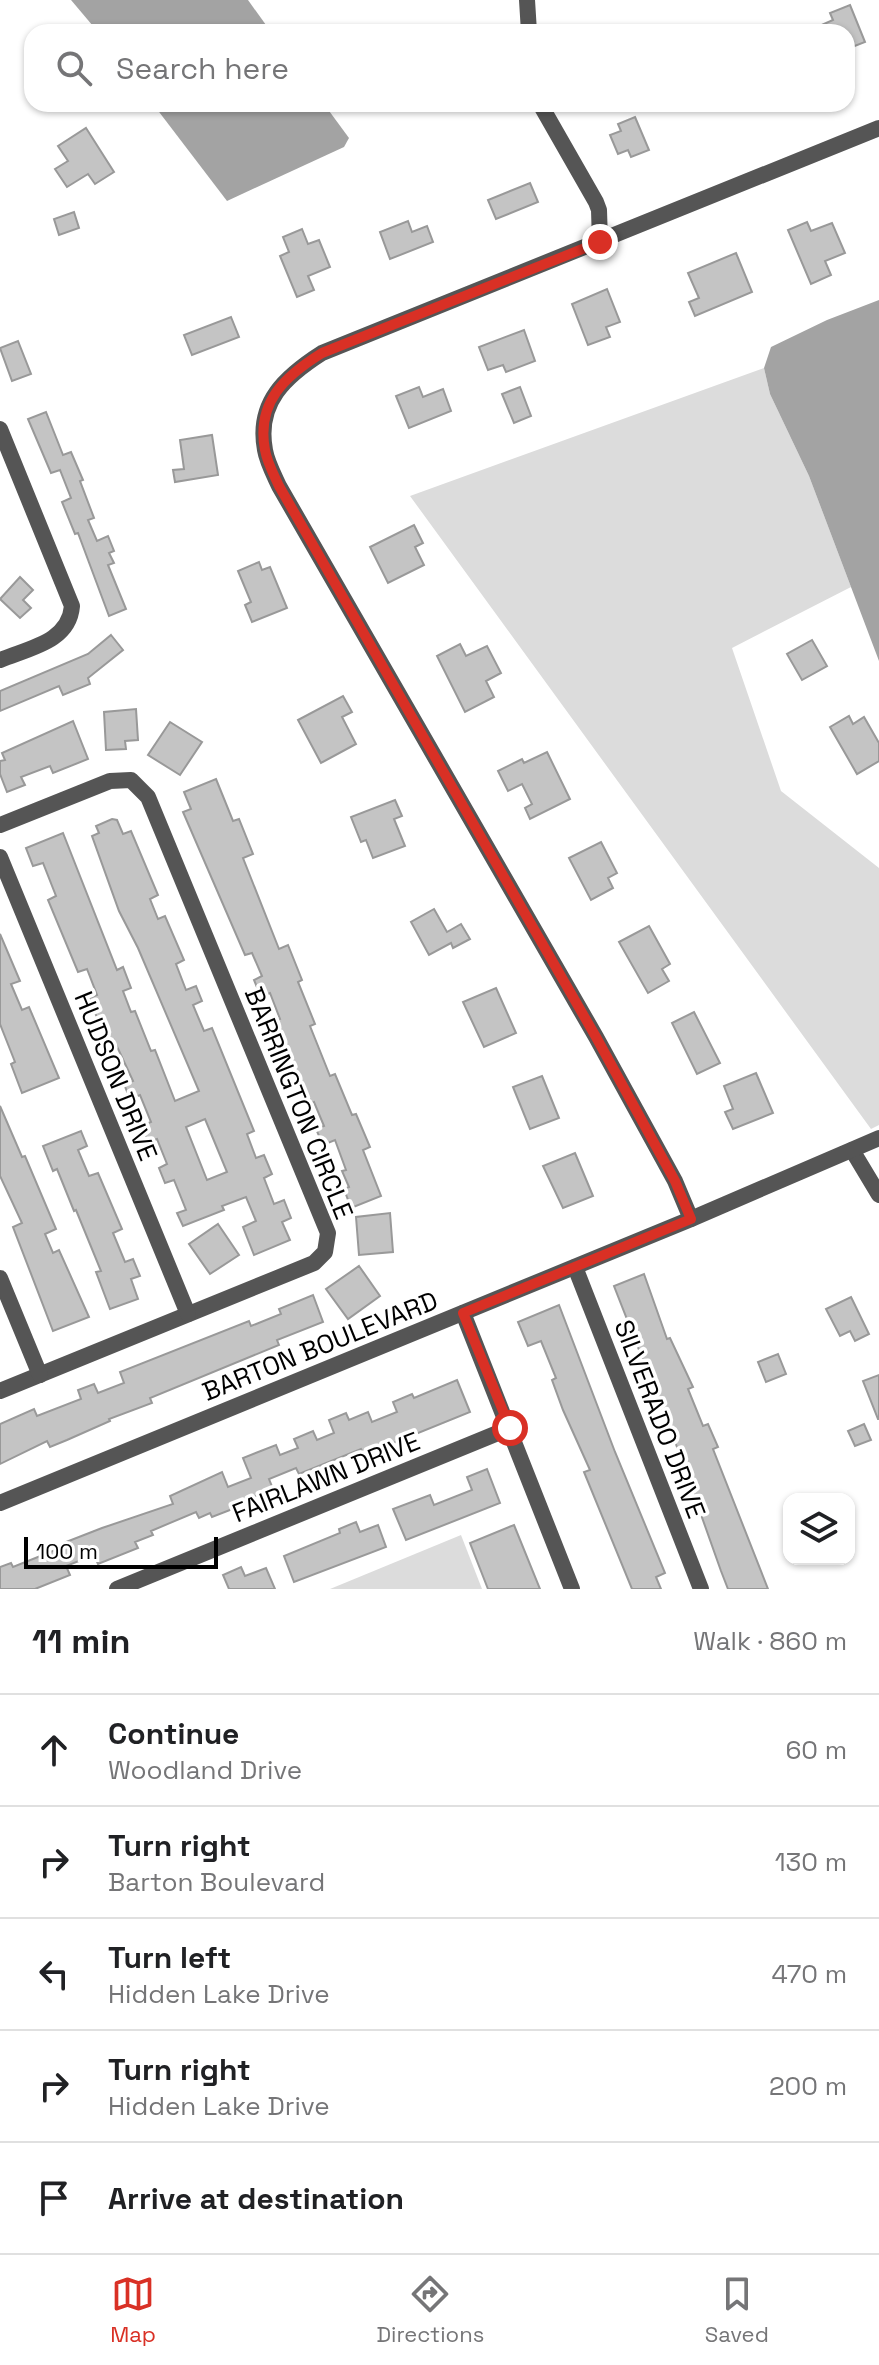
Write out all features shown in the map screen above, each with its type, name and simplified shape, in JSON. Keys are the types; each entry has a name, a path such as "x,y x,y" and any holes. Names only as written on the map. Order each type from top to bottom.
{"street":[{"path":"527,0 528,24"},
{"path":"545,112 596,202 600,242"},
{"path":"691,1219 675,1181 596,1037 279,486 265,451 264,418 277,388 296,370 322,353 879,128"},
{"path":"0,429 72,606 71,621 59,636 0,660"},
{"name":"BARRINGTON CIRCLE","path":"0,825 110,781 131,780 148,797 328,1233 325,1252 314,1263 0,1391"},
{"name":"HUDSON DRIVE","path":"0,857 188,1314"},
{"name":"BARTON BOULEVARD","path":"0,1503 691,1219 879,1138"},
{"path":"852,1150 879,1195"},
{"name":"SILVERADO DRIVE","path":"575,1267 701,1589"},
{"path":"0,1278 40,1375"},
{"path":"463,1313 572,1589"},
{"name":"FAIRLAWN DRIVE","path":"117,1589 510,1428"}],"shaded area":[{"path":"71,0 248,0 265,24 91,24"},
{"path":"159,112 330,112 349,138 344,147 227,201"},
{"path":"879,300 879,661 809,476 770,394 764,368 771,347 827,320"},
{"path":"764,368 770,394 809,476 851,587 732,648 781,791 879,868 879,1125 871,1129 410,496"},
{"path":"461,1535 482,1589 330,1589"}],"building":[{"path":"850,5 865,42 855,46 855,24 824,24 833,20 830,13"},
{"path":"635,117 649,150 631,157 628,150 618,154 610,135 621,131 618,124"},
{"path":"86,128 114,172 95,184 88,174 67,187 55,169 68,161 58,146"},
{"path":"530,183 538,202 496,219 488,200"},
{"path":"74,212 79,228 59,235 54,219"},
{"path":"408,221 412,232 427,226 433,242 390,259 380,232"},
{"path":"807,222 811,231 832,223 845,253 825,261 831,275 811,284 788,230"},
{"path":"302,229 308,244 319,240 330,267 308,276 314,290 297,297 280,256 289,252 283,237"},
{"path":"736,253 752,292 695,316 689,302 699,298 688,273"},
{"path":"607,289 620,322 606,327 610,337 588,345 572,304"},
{"path":"231,317 239,337 192,355 184,335"},
{"path":"524,330 535,361 506,372 503,365 488,370 479,347"},
{"path":"18,341 31,374 12,381 0,348"},
{"path":"419,387 423,397 443,389 451,411 409,428 396,396"},
{"path":"520,387 531,416 514,423 502,394"},
{"path":"46,412 63,455 71,452 83,480 80,481 94,518 88,520 97,541 108,536 114,551 109,553 114,563 108,565 126,609 109,616 78,533 75,534 62,502 71,498 60,470 51,473 28,419"},
{"path":"212,435 218,475 175,482 173,470 184,469 180,440"},
{"path":"414,525 423,543 415,547 424,565 388,583 370,547"},
{"path":"259,562 262,570 270,567 287,608 252,622 245,605 251,602 238,571"},
{"path":"20,577 33,590 23,600 31,608 20,618 0,599"},
{"path":"111,635 123,650 88,678 90,684 63,695 59,686 0,711 0,691 88,654"},
{"path":"812,640 827,666 802,680 787,654"},
{"path":"460,644 466,656 487,646 501,673 486,681 494,697 465,712 437,656"},
{"path":"343,696 352,712 342,717 356,744 321,763 298,720"},
{"path":"136,709 138,740 125,741 126,749 106,750 104,712"},
{"path":"849,716 853,724 864,717 879,743 879,761 857,774 830,727"},
{"path":"73,721 88,759 53,773 50,766 21,777 25,785 7,792 0,774 0,761 5,760 2,753"},
{"path":"170,722 202,742 180,775 148,755"},
{"path":"547,752 570,799 530,819 525,808 532,804 522,784 508,791 498,771 522,759 524,763"},
{"path":"216,779 233,821 239,819 253,854 243,858 279,949 288,945 302,980 298,982 315,1024 310,1026 330,1076 335,1074 370,1147 363,1150 381,1196 351,1208 344,1189 349,1187 342,1171 346,1170 335,1140 323,1145 316,1129 324,1126 314,1102 306,1105 281,1037 272,1022 280,1019 270,993 261,997 254,980 262,976 252,953 245,955 183,812 191,809 184,792"},
{"path":"395,800 402,816 394,819 405,846 373,858 366,840 361,842 351,817"},
{"path":"112,819 117,820 123,834 131,831 158,895 150,899 158,919 165,916 184,960 176,964 186,990 196,986 202,1001 193,1005 204,1031 212,1028 254,1131 247,1134 256,1158 264,1155 272,1174 264,1178 274,1204 284,1200 291,1218 282,1222 290,1240 254,1255 243,1227 256,1221 246,1197 222,1206 224,1210 183,1226 177,1213 186,1210 174,1180 165,1183 159,1168 167,1164 157,1139 148,1142 141,1126 151,1122 140,1095 130,1099 124,1084 133,1081 114,1040 107,1042 89,998 97,995 87,969 78,972 48,900 56,896 43,863 33,866 26,848 63,833 117,970 123,967 131,988 123,991 131,1012 135,1011 151,1051 155,1050 175,1101 199,1091 119,911 92,836 99,833 96,826","holes":["205,1119 227,1172 207,1180 186,1127"]},
{"path":"601,842 617,873 608,878 613,888 591,900 569,858"},
{"path":"434,909 447,932 461,924 470,939 453,948 451,943 429,955 411,922"},
{"path":"649,926 670,964 662,969 669,981 648,993 619,942"},
{"path":"0,934 20,981 11,984 22,1010 29,1007 59,1078 22,1093 11,1064 15,1062 0,1024"},
{"path":"496,988 516,1033 484,1047 463,1002"},
{"path":"694,1012 720,1063 697,1074 672,1023"},
{"path":"756,1073 773,1113 733,1129 725,1112 733,1109 724,1086"},
{"path":"542,1076 559,1118 530,1129 513,1087"},
{"path":"0,1106 56,1229 45,1234 53,1253 59,1250 89,1317 53,1331 13,1227 22,1223 0,1176"},
{"path":"81,1131 87,1146 78,1150 89,1176 98,1173 122,1229 113,1233 125,1262 133,1259 140,1276 131,1279 138,1299 110,1309 96,1272 101,1271 76,1210 57,1169 53,1171 43,1146"},
{"path":"575,1153 593,1196 563,1208 543,1166"},
{"path":"390,1213 393,1252 359,1255 356,1217"},
{"path":"218,1224 239,1255 210,1274 189,1244"},
{"path":"359,1266 380,1296 348,1319 326,1289"},
{"path":"644,1274 667,1339 670,1338 693,1387 688,1389 703,1426 708,1424 718,1447 713,1449 768,1589 728,1589 614,1286"},
{"path":"313,1295 323,1322 277,1340 279,1345 150,1398 152,1403 50,1447 47,1441 0,1464 0,1424 34,1409 37,1416 81,1399 78,1390 94,1384 98,1393 124,1383 120,1372 249,1321 251,1326 281,1314 279,1309"},
{"path":"851,1297 869,1334 855,1341 850,1331 840,1336 826,1309"},
{"path":"559,1305 665,1573 656,1577 661,1589 632,1589 584,1472 590,1470 563,1410 552,1380 556,1378 541,1341 528,1346 518,1322"},
{"path":"778,1354 786,1374 766,1382 758,1362"},
{"path":"879,1375 879,1419 878,1419 863,1381"},
{"path":"457,1380 470,1412 364,1455 361,1449 299,1474 296,1468 269,1479 273,1489 246,1500 248,1503 212,1517 210,1513 199,1518 196,1512 151,1531 153,1535 135,1542 138,1548 98,1564 94,1555 66,1566 70,1575 35,1589 0,1589 0,1567 11,1563 13,1567 68,1545 66,1542 173,1504 170,1496 222,1472 228,1487 251,1478 243,1458 276,1445 280,1455 298,1448 294,1439 313,1431 317,1440 334,1433 329,1420 346,1413 349,1420 368,1412 372,1422 397,1412 393,1402 412,1394 414,1398"},
{"path":"864,1424 871,1440 855,1446 848,1431"},
{"path":"487,1469 500,1503 406,1540 393,1509 430,1495 434,1505 472,1490 467,1477"},
{"path":"356,1522 360,1532 378,1525 386,1547 294,1582 284,1556 340,1533 339,1529"},
{"path":"514,1525 540,1589 488,1589 470,1543"},
{"path":"241,1567 245,1576 266,1568 275,1589 229,1589 223,1575"}],"route":[{"path":"510,1428 463,1313 691,1219 675,1181 596,1037 279,486 265,451 264,418 277,388 296,370 322,353 600,242"}]}
